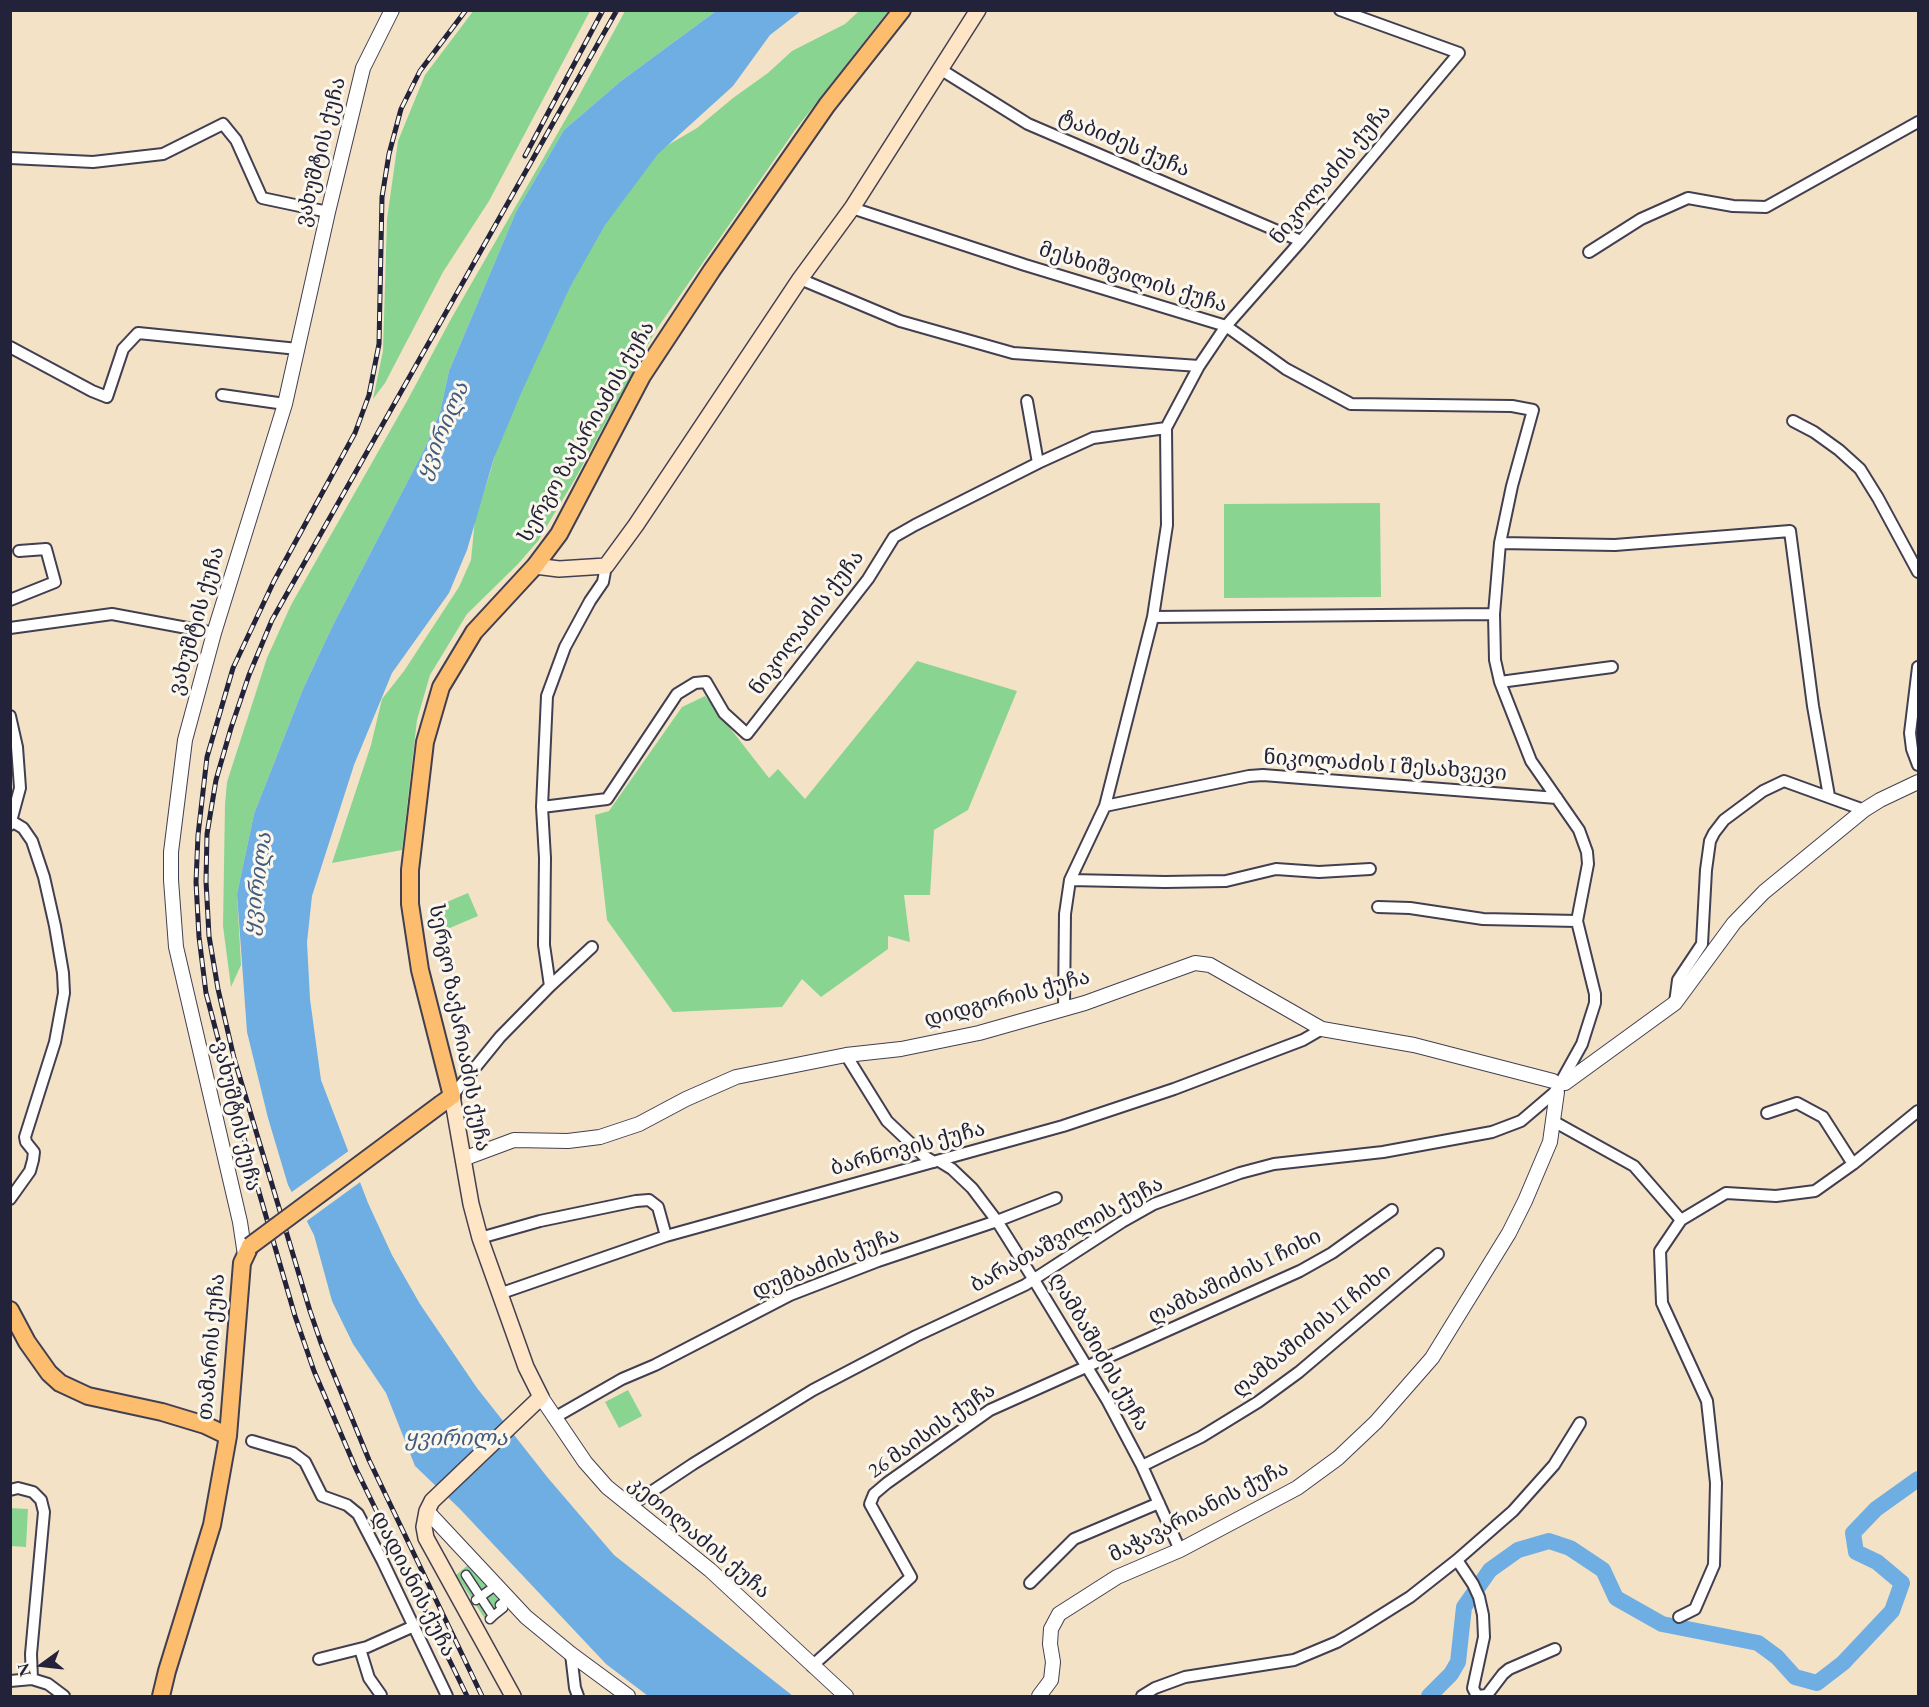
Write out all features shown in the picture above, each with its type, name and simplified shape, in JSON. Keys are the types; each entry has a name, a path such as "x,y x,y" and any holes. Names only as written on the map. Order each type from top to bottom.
{"main road":[{"name":"სერგო ზაქარიაძის ქუჩა","path":"541,1397 526,1367 480,1238 463,1159 447,1100 420,970 410,904 410,870 425,742 441,687 474,632 535,566 559,534 642,376 827,105 902,10"},
{"path":"535,566 559,569 606,566 636,525 800,279 852,208 978,10"},
{"path":"247,1250 447,1100"},
{"name":"თამარის ქუჩა","path":"161,1696 212,1525 228,1436 242,1263 247,1250"},
{"path":"10,1310 27,1342 49,1373 66,1387 88,1396 162,1412 228,1436"},
{"path":"513,1696 426,1538 424,1527 429,1506 541,1397"}],"street":[{"name":"ვახუშტის ქუჩა","path":"247,1250 183,984 176,947 171,852 185,740 214,633 285,404 363,68 392,10"},
{"name":"ნიკოლაძის ქუჩა","path":"1064,1008 1065,914 1070,880 1105,806 1153,616 1167,525 1166,428 1198,366 1226,326 1301,241 1459,53 1340,10"},
{"name":"ტაბიძეს ქუჩა","path":"940,69 1028,124 1301,241"},
{"path":"1589,252 1641,219 1688,198 1733,206 1766,207 1918,122"},
{"path":"10,158 93,162 163,154 223,124 236,140 262,198 328,212"},
{"name":"მესხიშვილის ქუჩა","path":"852,208 1025,265 1226,326 1286,369 1351,404 1512,406 1533,410 1512,486 1500,543"},
{"path":"800,279 900,321 1013,353 1198,366"},
{"path":"10,346 107,397 123,349 138,333 298,349"},
{"path":"222,394 285,404"},
{"path":"1027,401 1038,463"},
{"path":"1792,421 1814,432 1839,450 1860,470 1878,498 1918,572"},
{"name":"ნიკოლაძის ქუჩა","path":"542,807 607,799 677,694 695,683 706,682 724,713 747,734 868,579 894,537 1038,463 1093,438 1166,428"},
{"path":"1558,1086 1581,1044 1596,1003 1577,921 1588,864 1587,852 1579,831 1531,761 1500,682 1495,660 1494,614 1500,543 1615,545 1790,531 1829,796"},
{"path":"10,600 26,596 55,582 46,549 19,551"},
{"path":"550,986 544,945 545,858 542,807 547,696 565,647 603,582 606,566"},
{"path":"10,628 112,614 214,633"},
{"path":"1153,616 1494,614"},
{"path":"1500,682 1612,667"},
{"path":"1918,667 1910,740 1918,765"},
{"path":"10,716 17,747 20,789 12,823 24,828 32,841 44,877 55,926 64,993 55,1042 25,1137 33,1152 33,1160 30,1171 10,1199"},
{"name":"ნიკოლაძის I შესახვევი","path":"1105,806 1263,775 1557,798"},
{"path":"1675,1003 1678,980 1702,944 1706,870 1710,841 1718,827 1756,796 1780,781 1787,781 1864,810"},
{"path":"1558,1086 1675,1003 1734,923 1764,892 1864,810 1918,782"},
{"path":"1070,880 1226,881 1276,869 1319,872 1370,869"},
{"path":"1378,907 1410,908 1483,919 1577,921"},
{"path":"447,1100 483,1056 550,986 592,947"},
{"name":"დიდგორის ქუჩა","path":"463,1159 514,1140 568,1142 600,1137 639,1124 686,1099 736,1077 846,1055 901,1049 979,1033 1085,1003 1195,963 1203,963 1322,1029 1414,1045 1558,1086"},
{"name":"ბარნოვის ქუჩა","path":"499,1294 666,1236 1063,1126 1174,1089 1303,1040 1322,1029"},
{"name":"ღამბაშიძის ქუჩა","path":"846,1055 887,1121 924,1156 952,1169 972,1188 997,1221 1087,1368 1142,1466 1180,1550"},
{"name":"მაჭავარიანის ქუჩა","path":"1039,1696 1051,1680 1053,1662 1050,1644 1051,1629 1059,1614 1117,1577 1180,1550 1297,1488 1338,1458 1376,1422 1432,1358 1509,1233 1548,1148 1558,1086"},
{"name":"ბარათაშვილის ქუჩა","path":"630,1506 813,1390 916,1336 1034,1280 1147,1208 1223,1178 1275,1164 1383,1152 1492,1132 1521,1121 1558,1086"},
{"path":"1767,1113 1797,1103 1823,1117 1853,1164"},
{"path":"1679,1617 1695,1608 1714,1565 1716,1484 1707,1401 1662,1303 1660,1251 1681,1220 1725,1193 1776,1196 1815,1191 1853,1164 1918,1111"},
{"path":"1553,1121 1634,1166 1681,1220"},
{"name":"დუმბაძის ქუჩა","path":"555,1418 622,1379 655,1365 790,1295 1056,1198"},
{"path":"480,1238 540,1221 649,1200 658,1207 666,1236"},
{"name":"ღამბაშიძის I ჩიხი","path":"1087,1368 1300,1271 1332,1253 1392,1210"},
{"name":"ღამბაშიძის II ჩიხი","path":"1142,1466 1201,1437 1258,1402 1299,1372 1438,1254"},
{"name":"26 მაისის ქუჩა","path":"812,1666 911,1577 870,1504 874,1494 990,1410 1087,1368"},
{"name":"კეთილაძის ქუჩა","path":"541,1397 585,1462 607,1487 710,1570 846,1696"},
{"path":"1142,1696 1155,1688 1185,1677 1294,1660 1336,1642 1410,1597 1513,1511 1548,1473 1580,1423"},
{"name":"დადიანის ქუჩა","path":"252,1441 293,1453 305,1462 322,1496 347,1505 358,1514 447,1696"},
{"path":"10,1490 18,1488 33,1492 41,1500 44,1512 31,1654 32,1679"},
{"path":"1030,1583 1074,1539 1159,1503"},
{"path":"429,1506 514,1606 571,1654 628,1696"},
{"path":"1457,1560 1479,1597 1485,1628 1473,1688 1477,1696 1487,1695 1509,1669 1555,1649"},
{"path":"466,1575 491,1617 503,1608 500,1605 504,1602"},
{"path":"479,1598 491,1589"},
{"path":"318,1659 360,1649 414,1626"},
{"path":"360,1649 369,1678 381,1695"},
{"path":"571,1654 575,1688 579,1696"},
{"path":"10,1681 32,1679 48,1684 64,1696"}],"green space":[{"path":"474,10 590,11 489,201 443,272 385,383 373,399 383,351 387,219 398,141 425,75"},
{"path":"625,11 716,11 621,81 564,130 516,212 449,371 440,412 424,450 333,625 303,689 254,814 237,894 241,965 231,987 223,926 227,782 267,658 291,605"},
{"path":"859,11 888,11 795,130 656,330 575,479 538,541 467,614 430,675 417,720 402,850 332,863 371,745 382,699 404,671 459,587 471,560 475,519 514,386 525,328 656,152 697,128 768,73 792,51 845,24"},
{"path":"1380,503 1381,597 1224,598 1224,504"},
{"path":"917,661 1017,691 968,810 934,830 930,895 904,895 910,942 888,936 888,949 821,997 802,979 782,1007 673,1012 607,920 595,815 609,811 682,707 705,696 769,778 778,769 805,799"},
{"path":"468,893 478,916 438,933 428,910"},
{"path":"628,1390 642,1416 619,1428 605,1402"},
{"path":"10,1508 28,1509 26,1547 11,1546"},
{"path":"468,1565 509,1607 489,1625 456,1575"}],"water":[{"name":"ყვირილა","path":"716,11 801,11 770,35 733,86 658,154 605,225 570,287 494,458 467,550 449,593 392,673 354,765 312,896 307,942 310,999 321,1080 368,1203 392,1255 420,1304 477,1388 548,1478 614,1555 793,1696 648,1696 606,1664 459,1508 415,1466 386,1393 353,1344 332,1301 314,1235 288,1185 268,1118 247,1032 237,894 254,814 303,689 333,625 424,450 440,412 449,371 516,212 564,130 621,81"}],"pier":[{"path":"350,1150 363,1180 304,1223 289,1194"}],"waterway":[{"path":"1429,1696 1451,1674 1458,1662 1464,1607 1490,1570 1518,1550 1549,1541 1570,1548 1603,1570 1616,1598 1662,1624 1758,1643 1777,1657 1795,1677 1817,1683 1843,1663 1892,1611 1902,1583 1877,1562 1856,1552 1853,1533 1876,1509 1918,1479"}],"railway":[{"path":"466,10 420,71 401,109 389,154 382,197 379,344 369,395 355,433 274,581 233,668 207,757 198,835 196,882 199,937 206,993 252,1168 295,1316 314,1371 356,1469 467,1696"},
{"path":"525,156 603,10"},
{"path":"482,1696 369,1460 310,1311 234,1058 218,989 209,936 206,881 207,834 216,780 231,728 249,675 272,620 617,10"}]}
